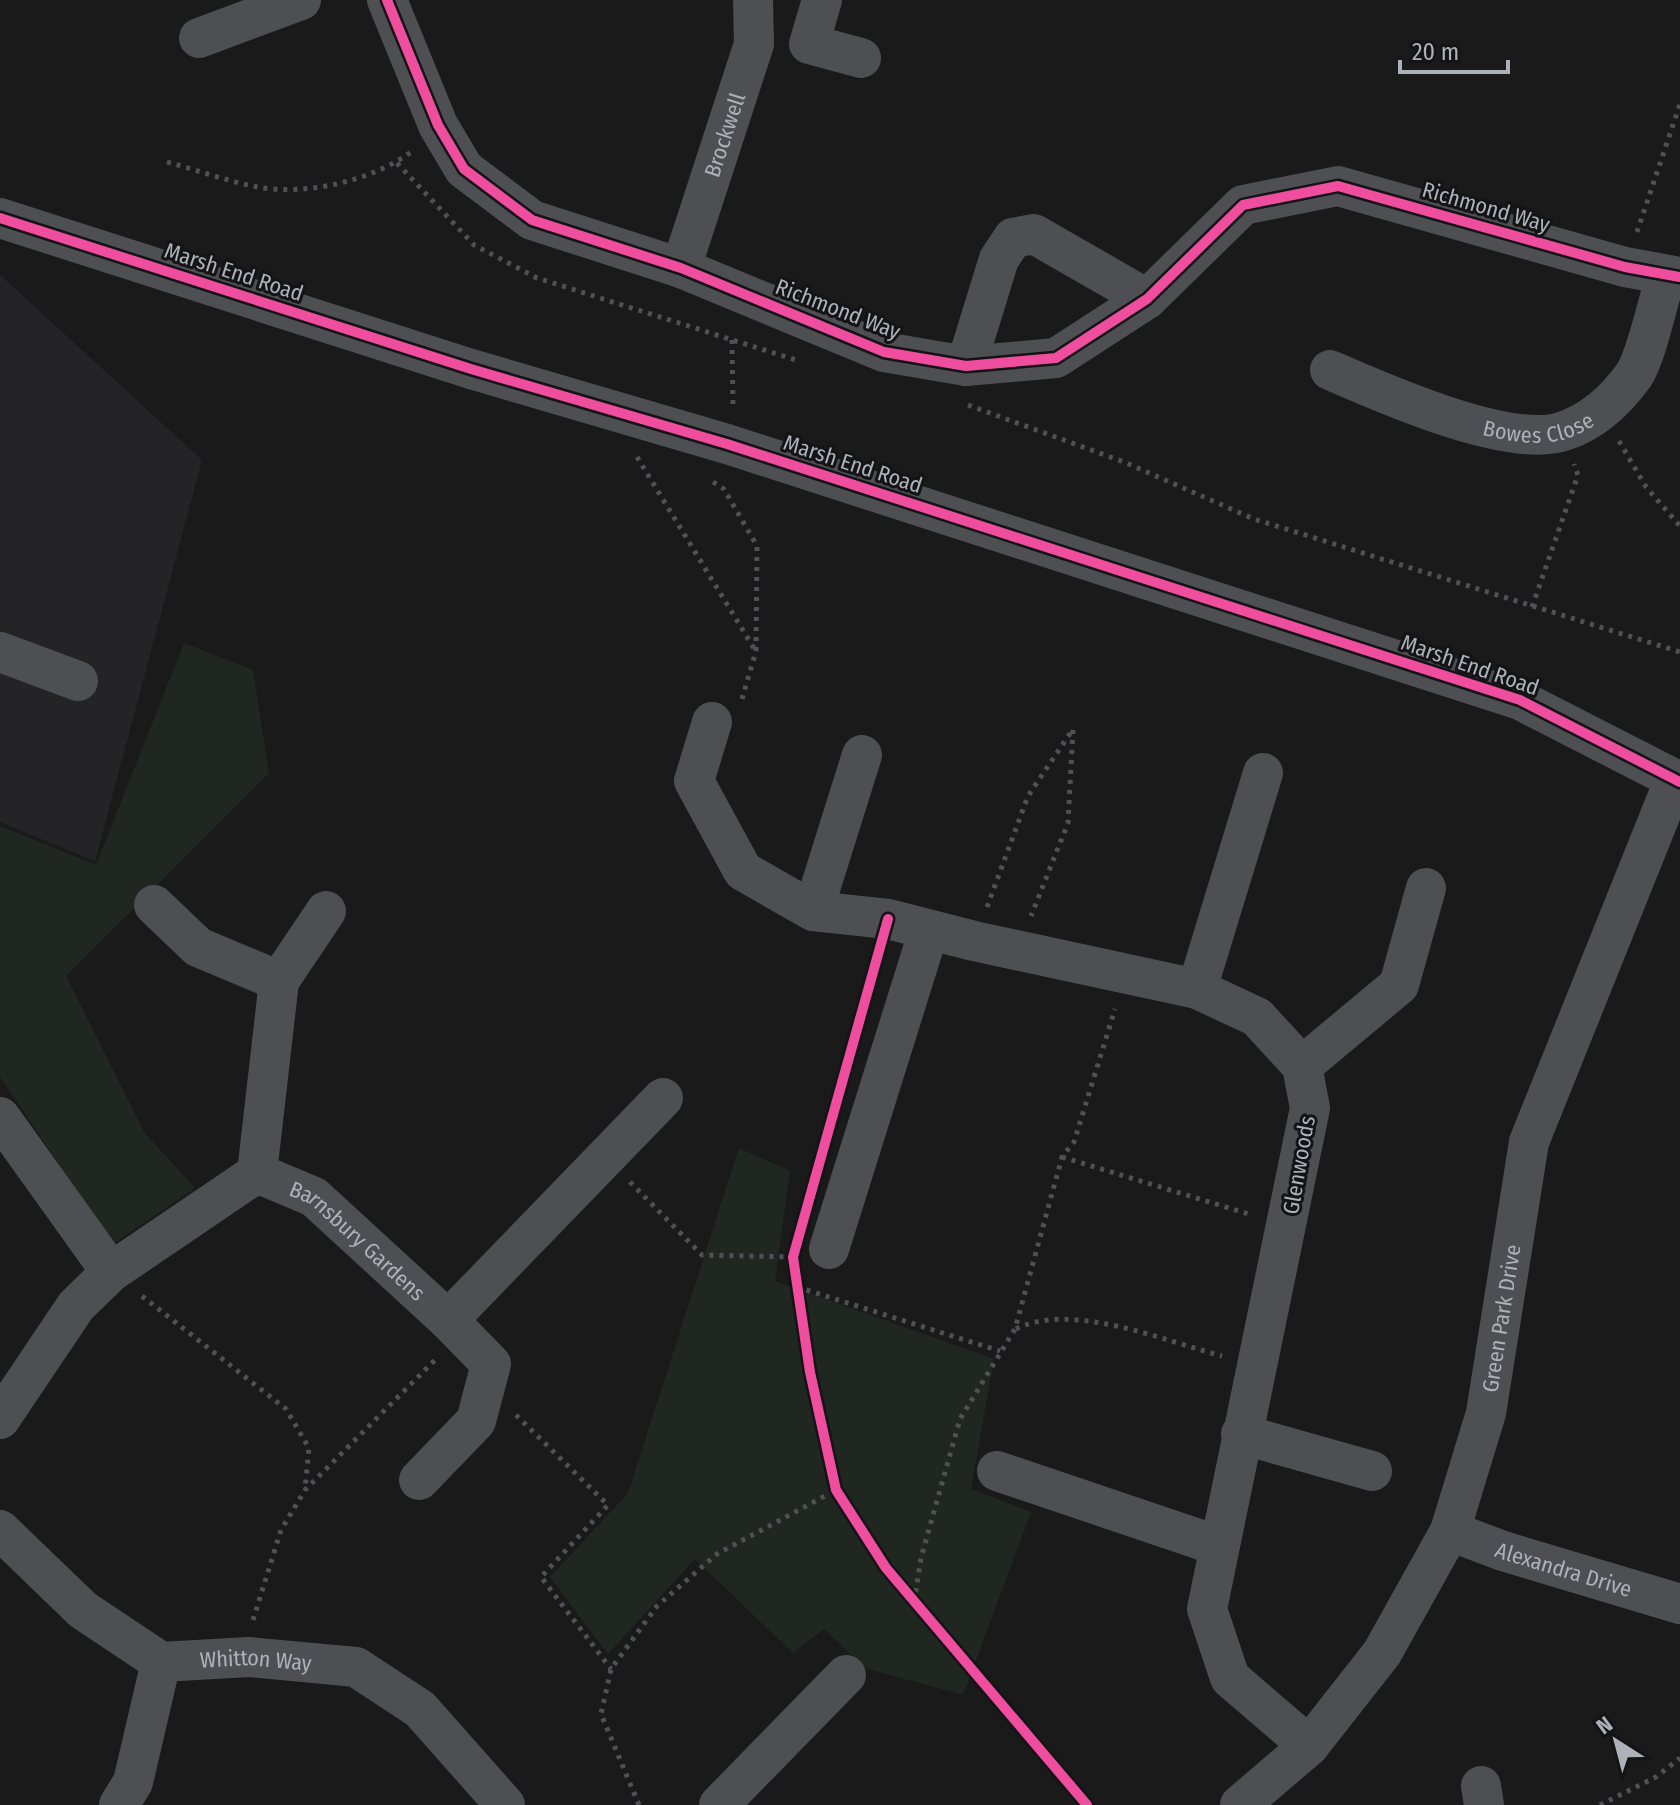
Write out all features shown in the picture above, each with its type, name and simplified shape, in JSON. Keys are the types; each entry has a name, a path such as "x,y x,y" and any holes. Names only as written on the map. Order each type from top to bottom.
{"street":[{"path":"199,38 301,0"},
{"name":"Richmond Way","path":"387,0 438,125 464,169 532,220 681,268 960,383 1056,358 1147,299 1243,205 1338,186 1625,267 1673,276"},
{"name":"Brockwell","path":"681,268 754,44 753,0"},
{"path":"822,0 809,44 861,58"},
{"name":"Marsh End Road","path":"0,218 471,369 727,444 1505,695 1608,743 1677,781"},
{"path":"960,383 999,259 1013,238 1034,234 1147,299"},
{"name":"Bowes Close","path":"1330,370 1384,393 1507,434 1562,432 1602,413 1636,372 1673,276"},
{"path":"0,652 78,681"},
{"path":"712,722 694,781 743,871 813,911 888,919 974,941 1197,989 1257,1017 1302,1066 1399,985 1426,888"},
{"path":"813,911 862,755"},
{"path":"1197,989 1263,773"},
{"name":"Green Park Drive","path":"1240,1805 1309,1746 1382,1653 1450,1531 1486,1413 1529,1142 1677,781"},
{"path":"154,905 198,947 279,981"},
{"path":"0,1419 76,1306 111,1272 257,1173 279,981 326,911"},
{"path":"806,1250 929,930"},
{"name":"Glenwoods","path":"1302,1066 1310,1108 1207,1609 1230,1678 1309,1746"},
{"path":"454,1327 663,1098"},
{"path":"0,1117 111,1272"},
{"name":"Barnsbury Gardens","path":"257,1173 314,1197 454,1327 489,1375"},
{"path":"419,1480 476,1421 489,1375"},
{"path":"1241,1434 1372,1471"},
{"path":"997,1471 1219,1546"},
{"path":"0,1530 83,1610 161,1662 133,1782 119,1805"},
{"name":"Alexandra Drive","path":"1450,1531 1503,1551 1680,1604"},
{"name":"Whitton Way","path":"161,1662 249,1657 356,1667 420,1709 505,1805"},
{"path":"719,1805 846,1675"}],"path":[{"path":"1625,267 1680,104"},
{"path":"167,162 259,188 305,189 360,176 397,163 438,125"},
{"path":"397,163 474,245 537,278 805,363"},
{"path":"960,383 1124,462 1254,519 1680,652"},
{"path":"1602,413 1646,487 1680,526"},
{"path":"1532,607 1578,475 1562,432"},
{"path":"622,451 649,459"},
{"path":"636,455 756,651"},
{"path":"700,473 724,489 757,546 756,651 739,709 712,722"},
{"path":"974,941 1028,796 1073,729 1068,823 1017,950"},
{"path":"914,1602 921,1558 960,1419 1015,1329 1062,1157 1074,1142 1126,973"},
{"path":"1062,1157 1288,1226"},
{"path":"607,1159 702,1255 806,1250 797,1287 799,1301"},
{"path":"111,1272 286,1409 309,1448 305,1490"},
{"path":"797,1287 1000,1351"},
{"path":"1015,1329 1032,1320 1065,1317 1255,1365"},
{"path":"249,1657 255,1607 263,1582 281,1530 305,1490 454,1327"},
{"path":"489,1375 608,1505 541,1577 611,1669"},
{"path":"833,1475 836,1490 844,1503"},
{"path":"639,1805 601,1714 611,1669 657,1606 717,1554 836,1490"},
{"path":"905,1590 924,1613"},
{"path":"1600,1805 1656,1777 1680,1758"}],"shaded area":[{"path":"0,275 202,460 95,861 0,822"},
{"path":"184,643 253,670 269,773 66,976 144,1132 195,1188 113,1244 0,1077 0,826 96,865"},
{"path":"739,1148 790,1171 775,1281 994,1359 971,1489 1031,1512 963,1695 865,1668 824,1629 793,1653 695,1559 608,1654 550,1577 628,1493"}],"cycle path":[{"path":"387,0 438,125 464,169 532,220 681,268 884,352 966,366 1056,358 1147,299 1243,205 1338,186 1625,267 1680,277"},
{"path":"0,218 471,369 727,444 1520,700 1680,782"},
{"path":"888,919 793,1257 810,1372 836,1490 886,1568 1087,1805"}]}
